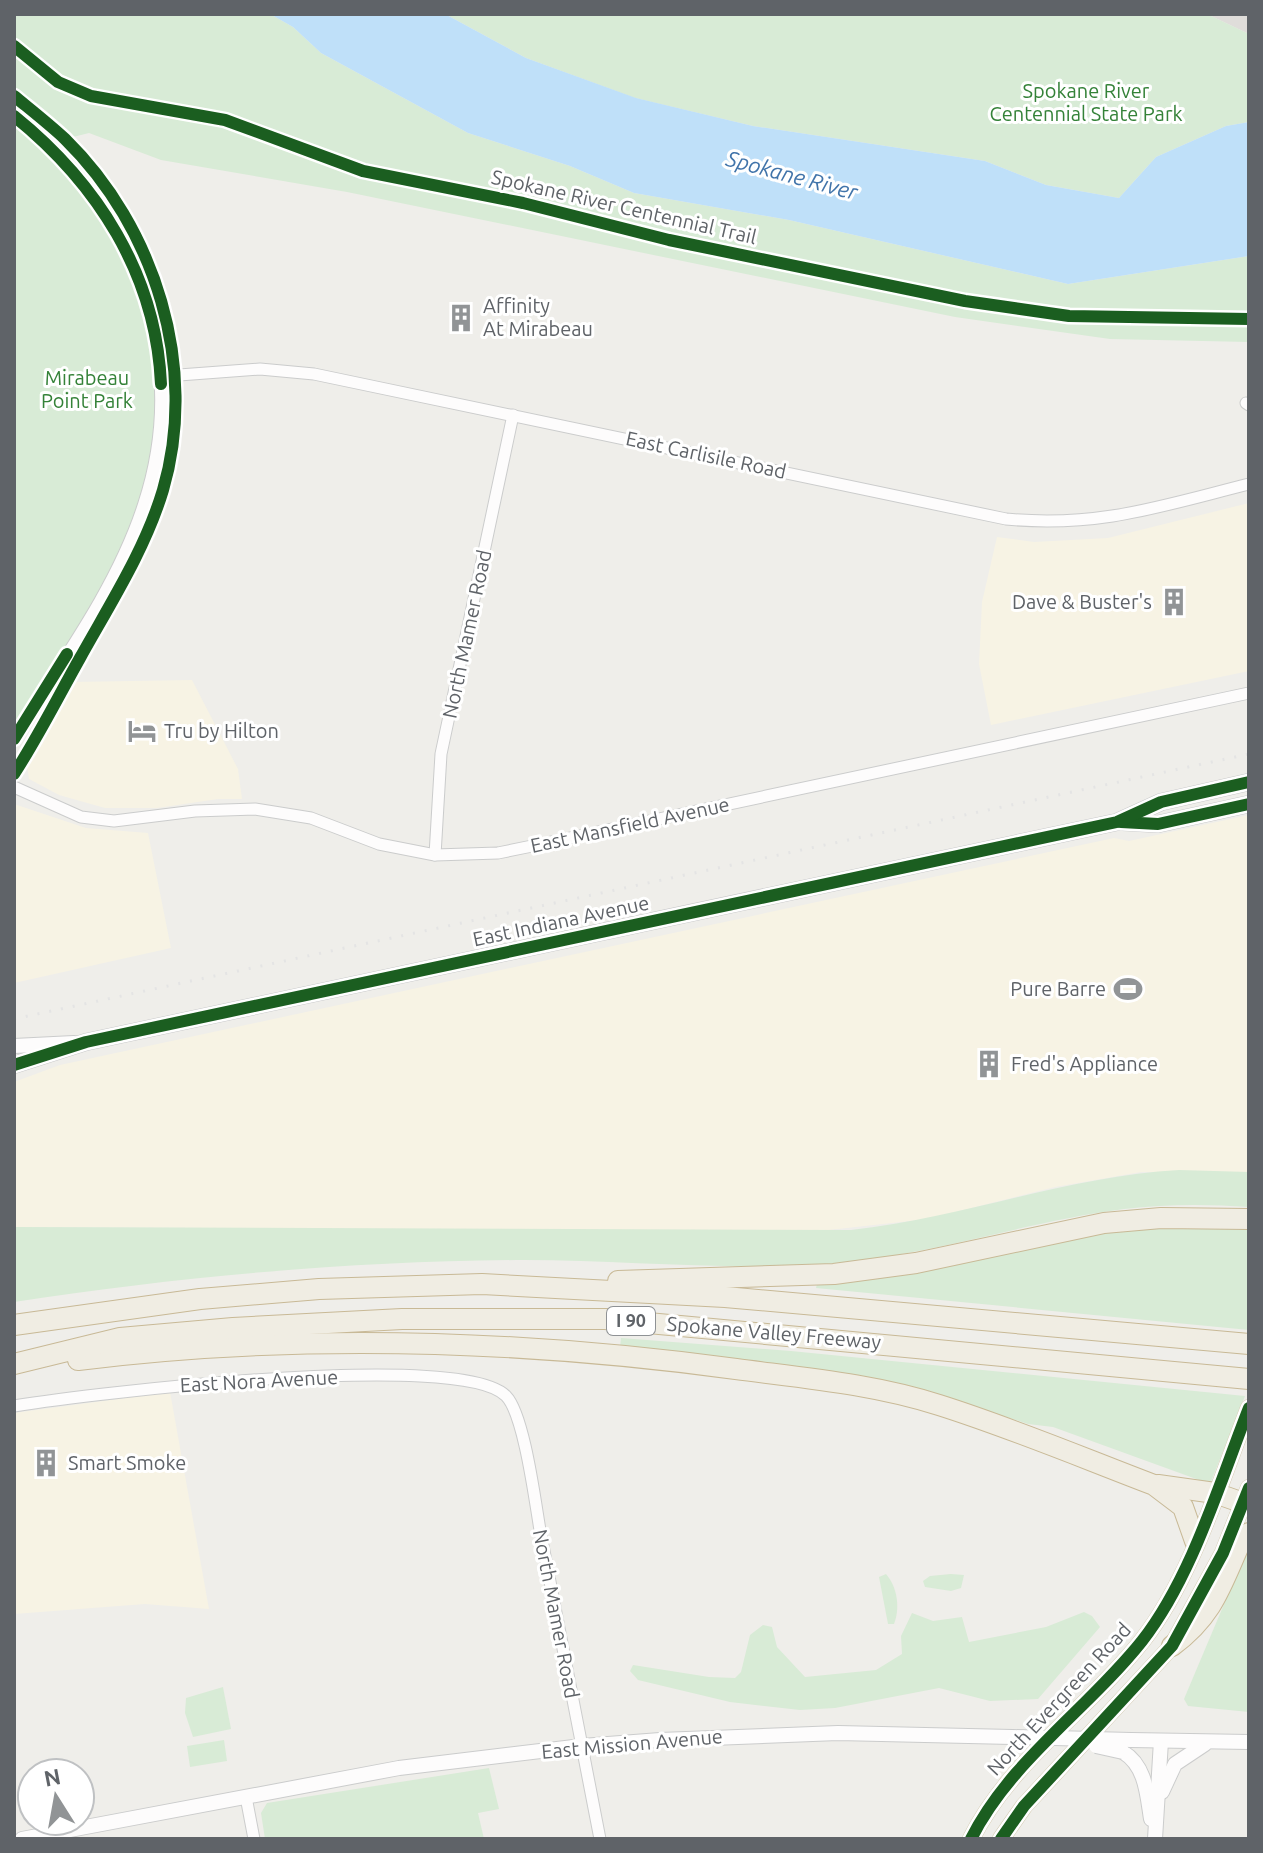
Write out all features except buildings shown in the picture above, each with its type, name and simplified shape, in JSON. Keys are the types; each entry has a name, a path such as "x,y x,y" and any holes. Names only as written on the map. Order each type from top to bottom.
{"highway":[{"path":"564,1287 653,1277 834,1274 916,1263 1104,1223 1161,1218 1249,1219"},
{"name":"Spokane Valley Freeway","path":"14,1325 186,1300 319,1289 400,1285 564,1287 1249,1344"},
{"name":"Spokane Valley Freeway","path":"14,1366 120,1338 233,1328 402,1319 590,1318 758,1330 1249,1379"},
{"path":"14,1366 194,1350 368,1345 546,1350 660,1360 881,1390 938,1404 1154,1485 1247,1499"},
{"path":"1154,1485 1183,1507 1195,1541"},
{"path":"1172,1646 1197,1628 1205,1617 1241,1541 1249,1533"}],"main road":[{"name":"East Indiana Avenue","path":"14,1065 86,1042 1117,822 1161,802 1249,782"},
{"name":"East Indiana Avenue","path":"1117,822 1158,824 1249,804"},
{"name":"North Evergreen Road","path":"971,1839 1002,1789 1086,1703 1157,1621 1195,1541 1249,1408"},
{"path":"1001,1839 1024,1806 1172,1646 1223,1553 1247,1499"}],"street":[{"path":"14,96 65,139 121,210 145,255 161,299 174,422 163,489 139,554 14,774"},
{"path":"14,116 68,164 117,231 145,294 168,375 145,505 126,552 90,619 14,739"},
{"name":"East Carlisile Road","path":"168,375 260,369 314,374 1006,519 1038,522 1107,520 1249,484"},
{"name":"North Mamer Road","path":"435,855 441,754 513,415"},
{"name":"East Mansfield Avenue","path":"14,787 81,817 114,821 195,811 269,811 311,818 379,844 435,855 498,853 1249,693"},
{"path":"14,1046 86,1042"},
{"name":"East Nora Avenue","path":"14,1406 141,1388 328,1377 454,1380 475,1383 503,1393"},
{"name":"North Mamer Road","path":"503,1393 513,1407 529,1473 600,1839"},
{"name":"East Mission Avenue","path":"22,1839 399,1768 582,1746 824,1734 1068,1739 1127,1746"},
{"path":"1154,1839 1161,1741"},
{"path":"1154,1839 1143,1776 1127,1746 1161,1741 1249,1742"},
{"path":"1158,1801 1175,1764 1191,1750 1209,1742"},
{"path":"246,1797 254,1839"}],"shaded area":[{"path":"1207,14 1249,14 1249,34"},
{"path":"1249,503 1249,671 991,725 979,664 982,602 997,537 1034,542 1108,538"},
{"path":"192,680 238,769 242,799 218,799 157,808 105,808 59,795 29,779 27,766 71,682"},
{"path":"14,804 86,828 148,833 171,948 14,983"},
{"path":"1249,815 1249,1172 1141,1172 1055,1187 928,1219 820,1231 14,1227 14,1082 60,1065 1114,838 1129,841"},
{"path":"170,1392 209,1609 145,1604 14,1614 14,1413"}],"green space":[{"path":"14,14 270,14 293,27 321,53 468,133 570,166 634,193 789,220 1068,284 1249,256 1249,342 1110,339 955,317 347,192 161,160 89,133 65,139 14,96"},
{"name":"Spokane River Centennial State Park","path":"445,14 1207,14 1249,34 1249,122 1226,126 1156,157 1119,198 1046,185 985,161 753,126 635,98 526,58"},
{"name":"Mirabeau Point Park","path":"14,116 68,164 138,275 163,413 126,552 14,739"},
{"path":"1179,1170 1249,1172 1249,1207 1186,1205 1124,1209 900,1254 824,1264 749,1266 524,1260 396,1263 205,1278 14,1302 14,1227 851,1230 934,1216 1096,1180"},
{"path":"1249,1226 1249,1330 816,1288 817,1284 1118,1229"},
{"path":"621,1338 791,1351 1245,1396 1210,1484 1053,1427 1028,1424 926,1391 620,1348"},
{"path":"1249,1545 1249,1712 1188,1706 1184,1699"},
{"path":"886,1574 897,1599 894,1624 888,1624 879,1577"},
{"path":"964,1575 961,1588 951,1591 925,1587 923,1581 930,1576"},
{"path":"1084,1612 1092,1616 1100,1627 1038,1699 990,1701 939,1688 835,1708 800,1710 730,1702 638,1680 630,1671 633,1665 735,1678 741,1672 750,1635 763,1625 772,1627 777,1647 805,1677 876,1670 902,1654 901,1636 912,1613 933,1621 962,1617 969,1642 1046,1627"},
{"path":"223,1687 231,1729 193,1737 185,1713 186,1698"},
{"path":"224,1740 227,1761 190,1767 187,1746"},
{"path":"489,1768 499,1809 478,1813 484,1839 265,1839 261,1813 267,1803"}],"water":[{"name":"Spokane River","path":"270,14 445,14 526,58 636,98 753,126 985,161 1046,185 1119,198 1156,157 1226,126 1249,122 1249,256 1068,284 789,220 634,193 570,166 468,133 321,53 293,27"}],"railway":[{"path":"14,1019 1249,754"}],"cycle path":[{"name":"Spokane River Centennial Trail","path":"14,46 58,82 91,96 225,120 363,171 523,203 669,240 965,301 1069,316 1249,319"},
{"path":"14,96 65,139 97,174 123,214 145,256 161,301 172,348 176,396 173,443 163,490 147,534 115,597 14,774"},
{"path":"14,116 71,171 96,201 117,234 148,305 157,344 161,384"},
{"path":"14,739 67,654"},
{"path":"14,1065 86,1042 1117,822 1161,802 1249,782"},
{"path":"1121,822 1158,824 1249,804"},
{"path":"971,1839 987,1811 1028,1760 1121,1666 1160,1616 1203,1529 1249,1408"},
{"path":"1001,1839 1024,1806 1172,1646 1223,1553 1249,1488"}],"place":[{"name":"Affinity At Mirabeau","path":"461,318"},
{"name":"Dave & Buster's","path":"1174,602"},
{"name":"Tru by Hilton","path":"142,731"},
{"name":"Pure Barre","path":"1128,989"},
{"name":"Fred's Appliance","path":"989,1064"},
{"name":"Smart Smoke","path":"46,1463"}]}
